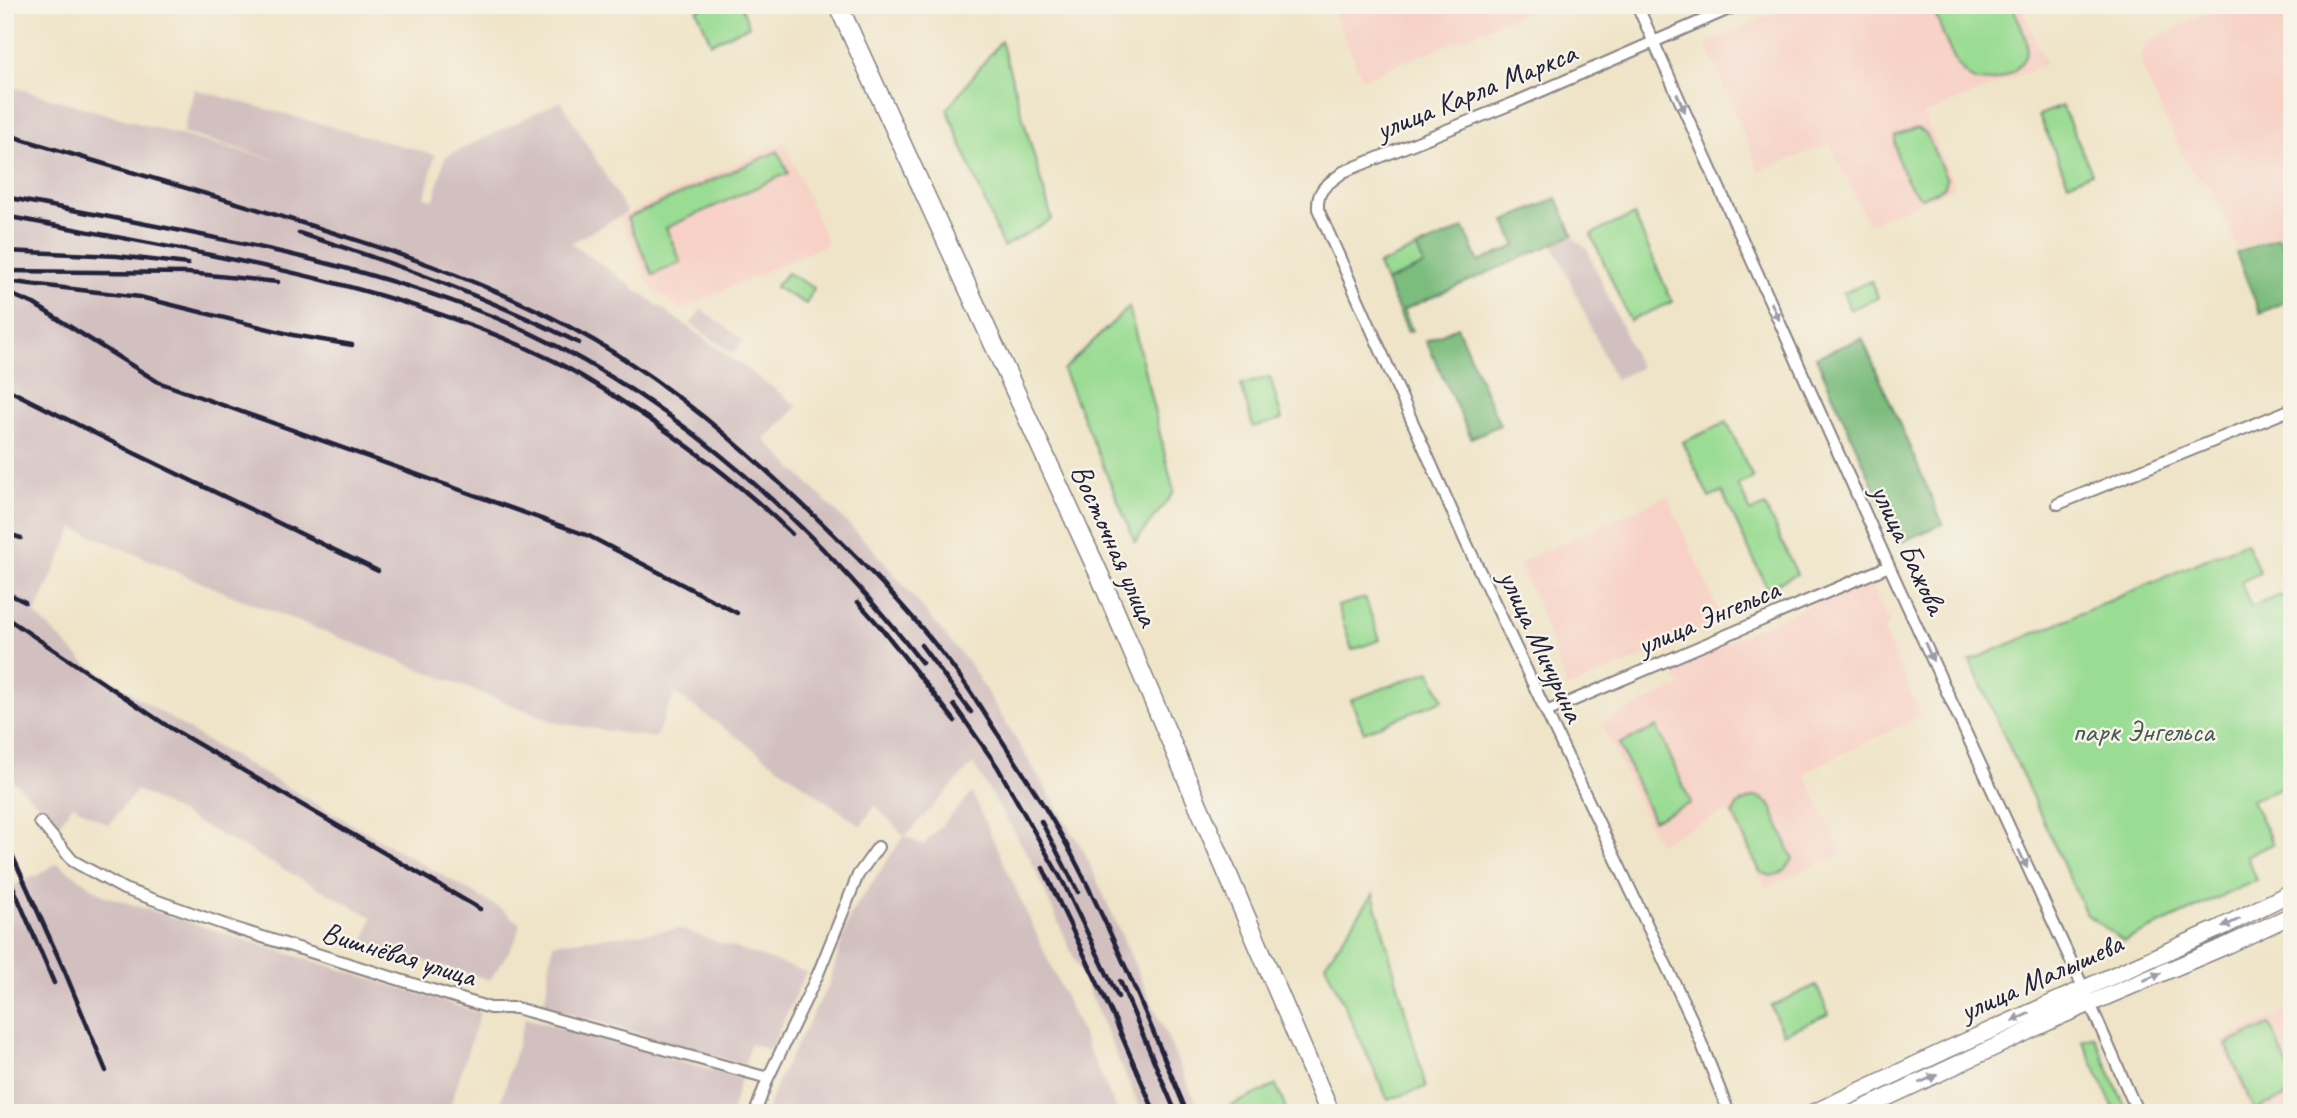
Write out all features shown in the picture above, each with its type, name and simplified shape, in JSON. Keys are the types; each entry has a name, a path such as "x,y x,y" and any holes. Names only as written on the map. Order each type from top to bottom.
{"main road":[{"name":"Восточная улица","path":"838,5 1100,576 1330,1113"},
{"name":"улица Малышева","path":"1854,1113 2292,892"},
{"name":"улица Малышева","path":"1813,1113 1951,1048 2228,945 2292,915"}],"street":[{"name":"улица Бажова","path":"1637,5 2138,1113"},
{"name":"улица Карла Маркса","path":"1317,198 1321,189 1343,172 1525,98 1738,5"},
{"name":"улица Мичурина","path":"1317,198 1318,209 1440,488 1693,1022 1729,1113"},
{"path":"2058,504 2292,409"},
{"name":"улица Энгельса","path":"1546,712 1889,566"},
{"name":"Вишнёвая улица","path":"40,822 73,861 124,889 237,929 490,1008 528,1011 768,1078"},
{"path":"755,1113 768,1078 818,974 858,874 878,847"}],"shaded area":[{"path":"1331,5 1524,5 1527,12 1362,79"},
{"path":"1796,5 2021,5 2046,64 1924,115 1955,187 1868,224 1830,144 1759,171 1706,43"},
{"path":"2228,5 2292,5 2292,256 2282,233 2238,249 2212,189 2188,167 2143,70 2141,62 2144,44"},
{"path":"5,85 289,163 183,133 194,89 435,155 425,197 434,200 445,157 561,101 627,212 571,243 798,406 765,440 874,550 971,666 1084,851 1201,1113 1142,1113 1030,858 973,764 905,836 923,845 972,793 1118,1113 766,1113 778,1080 829,984 850,915 904,836 875,805 861,826 675,693 655,738 558,723 233,596 74,528 35,614 85,663 201,738 503,910 520,924 515,942 490,980 364,944 372,917 137,790 108,825 73,805 59,824 5,773"},
{"path":"784,142 828,244 681,309 653,290 620,217"},
{"path":"1571,236 1587,249 1640,368 1615,380 1553,244"},
{"path":"701,309 743,340 733,354 691,324"},
{"path":"1667,496 1722,619 1665,648 1567,688 1537,604 1519,563"},
{"path":"1869,579 1890,625 1883,629 1921,716 1804,773 1843,853 1765,888 1728,811 1658,843 1601,723 1680,686 1672,666"},
{"path":"57,863 105,896 480,1013 448,1113 5,1113 5,888 38,875"},
{"path":"680,929 806,972 770,1050 750,1044 745,1065 544,1006 553,943"},
{"path":"2285,1011 2292,1026 2292,1113 2251,1113 2220,1041"},
{"path":"525,1018 741,1078 731,1113 503,1113 501,1102"}],"green space":[{"path":"708,5 741,5 749,26 711,43 697,10"},
{"path":"1932,5 2012,5 2027,42 2021,63 1997,80 1987,82 1969,77 1957,64"},
{"path":"1001,41 1052,219 1003,247 947,109"},
{"path":"2062,106 2092,173 2068,183 2039,115"},
{"path":"1917,128 1926,134 1947,179 1945,187 1922,198 1906,179 1895,143 1895,136"},
{"path":"778,151 788,173 666,228 681,262 653,275 627,218"},
{"path":"1557,198 1573,235 1403,310 1412,330 1408,332 1386,282 1424,265 1417,248 1464,228 1479,262 1516,246 1505,221"},
{"path":"1634,215 1672,302 1630,321 1591,234"},
{"path":"2279,237 2292,267 2292,299 2260,313 2236,253"},
{"path":"1417,248 1424,265 1386,282 1378,265"},
{"path":"787,273 814,288 806,304 775,287"},
{"path":"1871,281 1878,298 1850,310 1843,293"},
{"path":"1129,307 1174,492 1135,542 1063,370"},
{"path":"1457,327 1500,425 1471,438 1426,341"},
{"path":"1862,338 1943,524 1899,543 1816,357"},
{"path":"1270,377 1282,419 1253,427 1241,385"},
{"path":"1727,422 1753,478 1738,485 1751,512 1765,506 1797,574 1767,588 1722,492 1709,498 1683,442"},
{"name":"парк Энгельса","path":"2246,542 2260,573 2241,582 2251,607 2281,595 2292,600 2292,783 2252,800 2273,844 2246,856 2257,880 2124,941 2086,914 1970,661"},
{"path":"1365,598 1380,640 1352,650 1338,606"},
{"path":"1430,671 1443,700 1364,732 1351,700"},
{"path":"1657,727 1691,803 1653,820 1619,744"},
{"path":"1754,797 1761,798 1770,805 1793,859 1785,870 1771,876 1760,872 1733,814 1738,804"},
{"path":"1373,894 1426,1087 1388,1100 1325,964"},
{"path":"1816,985 1829,1014 1783,1034 1771,1006"},
{"path":"2270,1025 2292,1076 2292,1094 2254,1110 2226,1044"},
{"path":"2094,1036 2128,1113 2116,1113 2082,1040"},
{"path":"1276,1085 1288,1113 1215,1113"}],"railway":[{"path":"5,134 322,229 464,278 533,308 596,342 654,379 709,421 787,490 877,578 939,649 969,689 1071,853 1118,949 1187,1113"},
{"path":"5,197 241,243 357,271 471,308 537,336 600,370 662,410 720,455 776,503 828,554 922,663"},
{"path":"5,216 284,271 422,308 489,332 563,365 634,409 716,468 792,534"},
{"path":"299,233 441,282 579,343"},
{"path":"5,251 117,256 188,264"},
{"path":"5,271 188,273 278,282"},
{"path":"5,281 140,297 293,335 352,345"},
{"path":"5,292 34,304 158,382 589,536 737,613"},
{"path":"5,388 378,571"},
{"path":"5,533 21,538"},
{"path":"5,592 25,602"},
{"path":"858,602 955,721"},
{"path":"5,617 169,727 480,909"},
{"path":"921,645 971,712"},
{"path":"954,705 997,766 1064,884 1118,997"},
{"path":"1041,821 1078,892"},
{"path":"5,839 106,1071"},
{"path":"5,868 54,983"},
{"path":"1043,868 1115,1020 1155,1113"},
{"path":"1120,981 1176,1113"}]}
